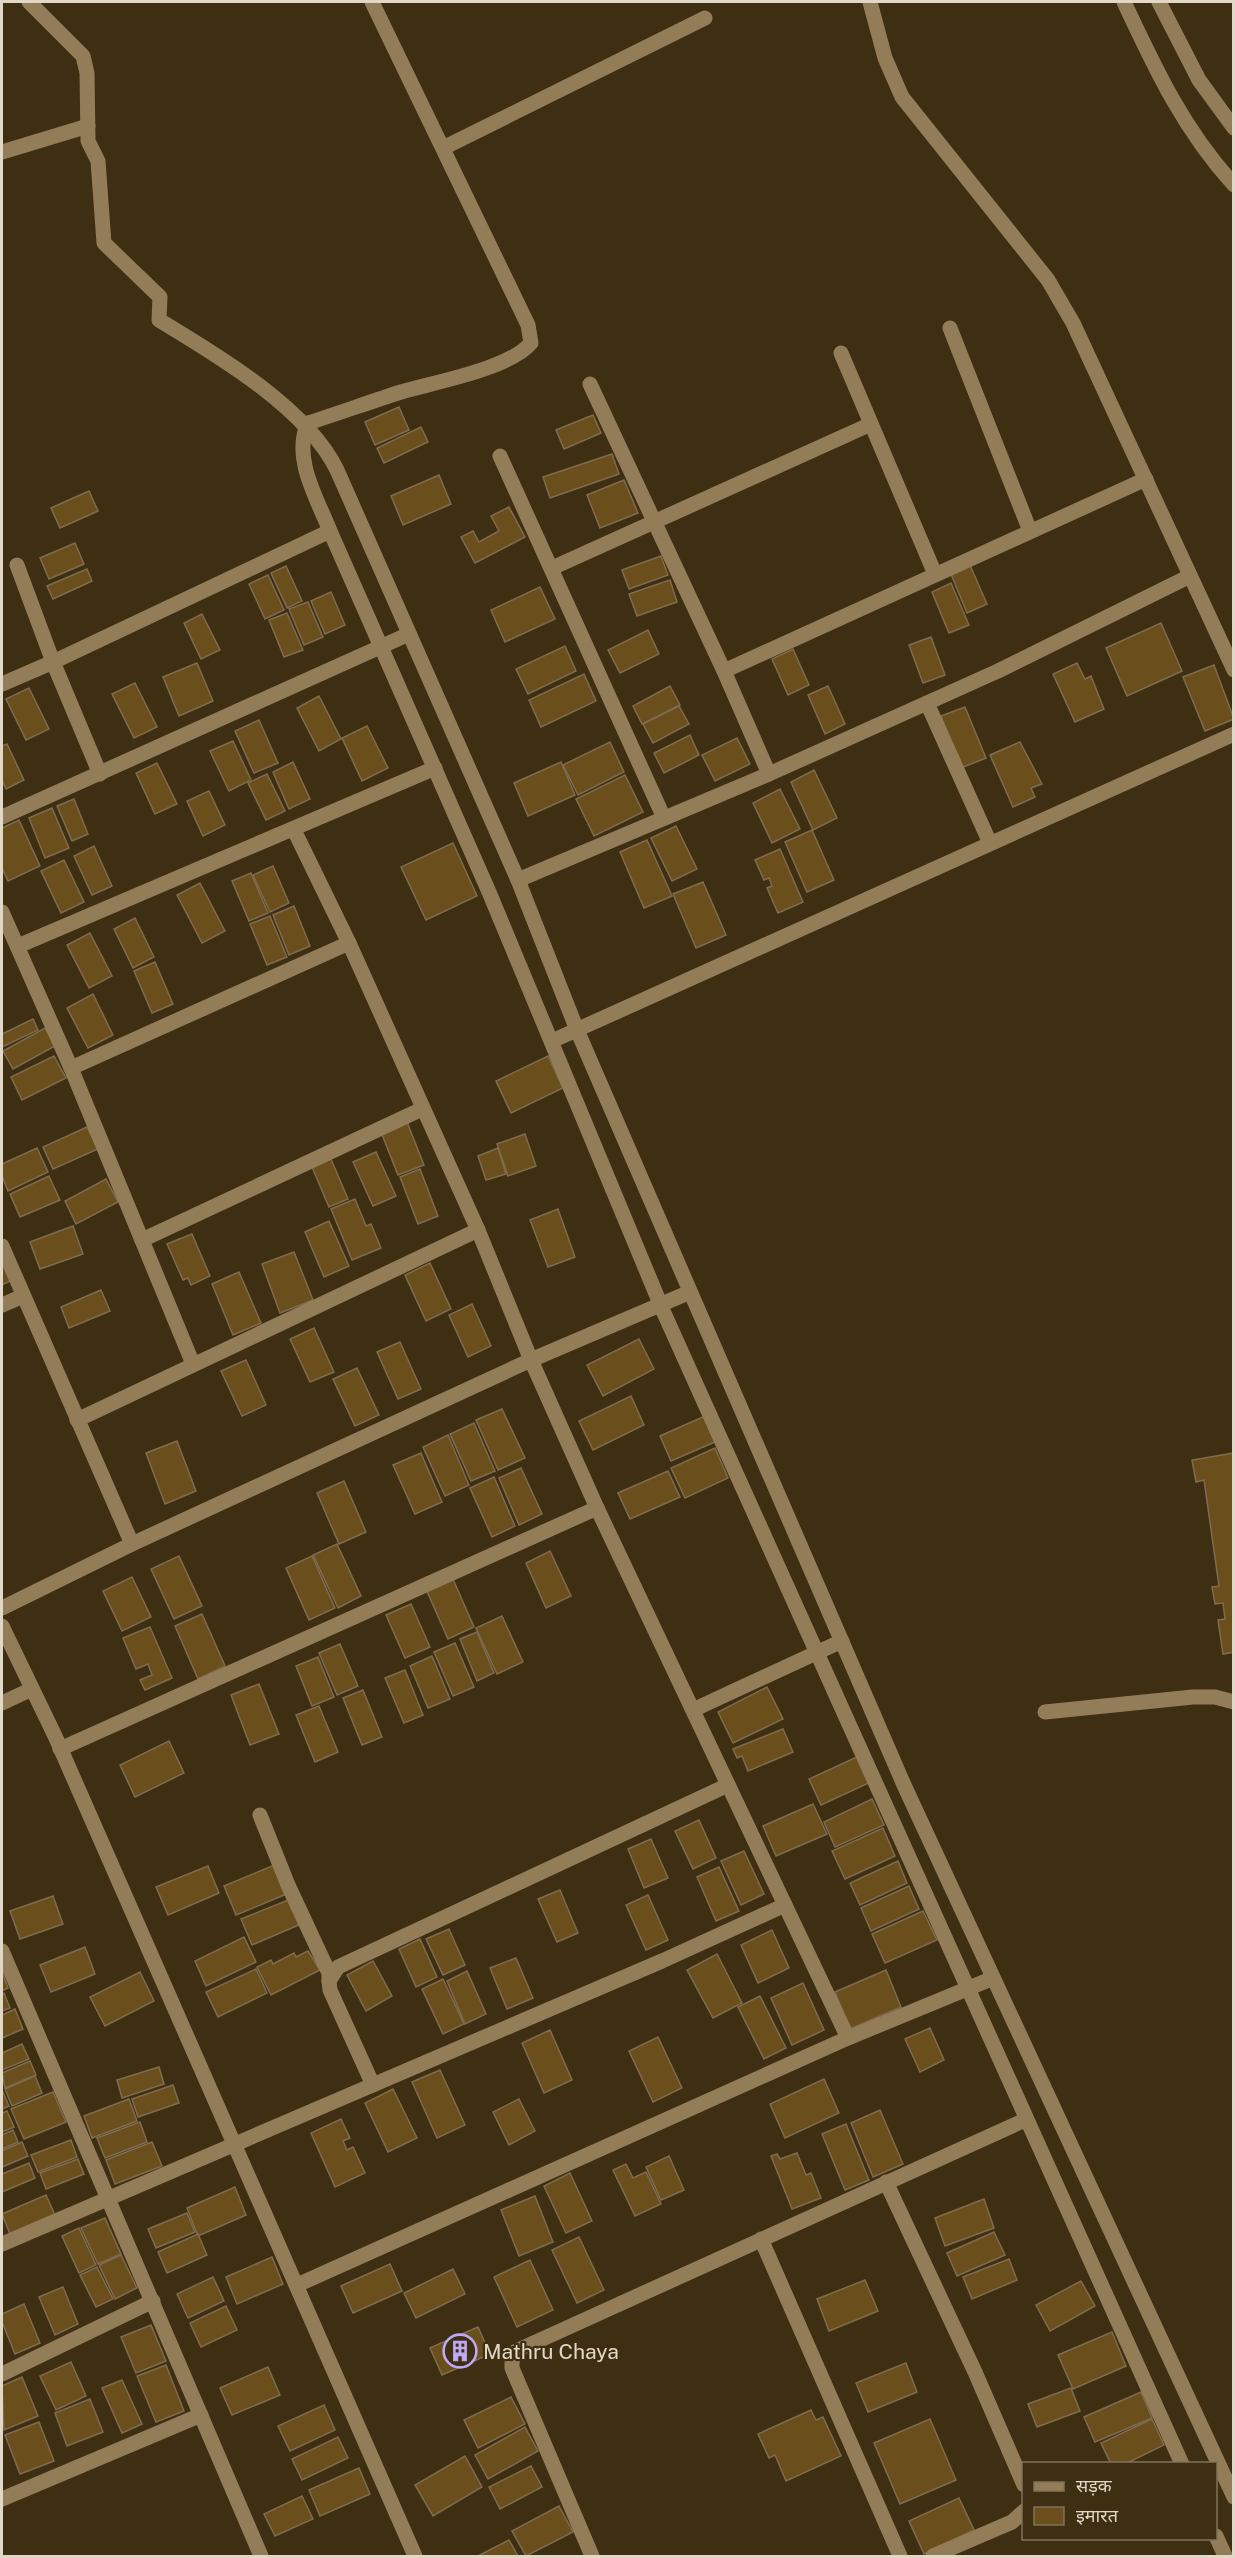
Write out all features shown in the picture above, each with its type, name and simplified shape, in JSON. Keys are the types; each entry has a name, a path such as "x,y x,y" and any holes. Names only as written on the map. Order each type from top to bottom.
{"street":[{"path":"29,2 83,56 87,74 88,141 98,161 104,243 160,297 159,320 225,360 307,426 323,444 334,464 518,880 577,1030 991,1979 1217,2462"},
{"path":"372,2 528,325 531,343 524,352 513,357 308,423 302,445 303,463 330,531 552,1041 660,1304 818,1652 1025,2120 1182,2462"},
{"path":"870,2 885,57 902,97 1058,295 1146,479 1233,670"},
{"path":"1124,2 1160,80 1182,117 1233,185"},
{"path":"1159,2 1199,80 1233,128"},
{"path":"444,148 705,18"},
{"path":"2,153 88,126"},
{"path":"950,328 1030,531"},
{"path":"841,353 935,574"},
{"path":"590,384 724,671 769,774"},
{"path":"552,568 871,424"},
{"path":"500,456 664,818"},
{"path":"724,671 1146,479"},
{"path":"2,684 53,663 330,531"},
{"path":"17,565 53,663 100,774"},
{"path":"518,880 769,774 927,703 1190,576"},
{"path":"2,817 410,634"},
{"path":"927,703 990,843"},
{"path":"552,1041 1233,734"},
{"path":"18,946 435,768"},
{"path":"294,830 349,943 478,1230 531,1360 597,1508 695,1709 728,1785 849,2038"},
{"path":"2,912 71,1068 194,1364"},
{"path":"71,1068 349,943"},
{"path":"142,1240 422,1109"},
{"path":"77,1419 478,1230"},
{"path":"2,1246 132,1544"},
{"path":"2,1608 132,1544 531,1360 690,1292"},
{"path":"2,1305 23,1296"},
{"path":"60,1749 597,1508"},
{"path":"2,1626 60,1749 415,2556"},
{"path":"695,1709 842,1641"},
{"path":"2,1703 32,1689"},
{"path":"1045,1712 1193,1697 1215,1696 1233,1702"},
{"path":"329,1981 338,1967 728,1785"},
{"path":"260,1815 288,1885 329,1972 335,2002 373,2085"},
{"path":"2,2244 785,1905"},
{"path":"2,1952 261,2556"},
{"path":"297,2285 849,2038 991,1979"},
{"path":"592,2556 512,2368 513,2355 523,2346 1025,2120"},
{"path":"886,2182 975,2372 1022,2483"},
{"path":"761,2239 900,2556"},
{"path":"2,2374 153,2301"},
{"path":"2,2499 201,2415"},
{"path":"1217,2463 1233,2497"},
{"path":"933,2556 1012,2522 1022,2512"},
{"path":"1217,2540 1225,2556"}],"building":[{"path":"399,407 409,430 375,445 365,422"},
{"path":"593,415 601,433 564,449 556,430"},
{"path":"421,427 428,442 384,463 377,448"},
{"path":"612,454 619,474 550,498 543,477"},
{"path":"439,475 451,504 403,525 391,496"},
{"path":"624,480 638,513 600,528 587,495"},
{"path":"89,491 98,511 60,528 51,508"},
{"path":"509,507 525,537 475,563 461,537 473,531 479,542 499,531 491,516"},
{"path":"75,543 84,564 49,579 40,558"},
{"path":"661,556 668,575 629,589 622,570"},
{"path":"970,565 987,604 967,613 951,574"},
{"path":"286,566 302,601 287,608 271,573"},
{"path":"87,569 92,581 53,599 47,586"},
{"path":"268,575 284,610 265,619 249,584"},
{"path":"670,580 677,602 637,616 629,594"},
{"path":"951,583 969,625 949,633 932,592"},
{"path":"540,587 555,619 505,642 491,610"},
{"path":"331,592 345,625 325,634 311,601"},
{"path":"308,602 323,637 304,645 289,609"},
{"path":"287,613 303,650 284,657 269,620"},
{"path":"202,614 220,650 201,659 184,623"},
{"path":"1161,623 1182,671 1127,696 1106,648"},
{"path":"648,630 659,654 620,673 608,650"},
{"path":"931,637 945,675 923,683 909,645"},
{"path":"565,646 576,671 528,694 516,669"},
{"path":"793,649 809,685 788,695 772,659"},
{"path":"197,663 213,701 179,716 163,677"},
{"path":"1077,663 1085,679 1091,676 1104,709 1075,722 1053,674"},
{"path":"1214,665 1234,719 1205,731 1183,677"},
{"path":"584,674 596,701 541,727 529,700"},
{"path":"135,683 157,727 134,738 112,694"},
{"path":"670,686 680,705 642,724 633,706"},
{"path":"828,686 845,724 825,734 808,695"},
{"path":"29,688 49,729 26,740 6,699"},
{"path":"319,696 341,739 319,751 297,708"},
{"path":"679,706 689,724 653,743 643,724"},
{"path":"965,707 986,758 961,768 941,716"},
{"path":"259,720 278,763 254,773 235,731"},
{"path":"367,726 388,768 362,781 342,738"},
{"path":"690,735 699,755 664,773 654,753"},
{"path":"737,738 750,764 715,781 702,755"},
{"path":"233,741 251,780 229,791 210,751"},
{"path":"610,742 624,772 578,795 563,765"},
{"path":"1020,742 1042,784 1031,788 1035,797 1013,807 990,755"},
{"path":"7,744 24,780 6,789 2,780 2,746"},
{"path":"293,762 310,799 289,809 273,772"},
{"path":"561,762 575,795 528,816 514,783"},
{"path":"157,763 177,804 155,814 136,773"},
{"path":"814,770 837,818 813,830 791,782"},
{"path":"267,774 285,811 266,820 248,783"},
{"path":"625,775 643,812 594,836 576,799"},
{"path":"780,789 800,829 772,843 753,803"},
{"path":"209,791 225,825 203,836 187,801"},
{"path":"74,799 88,834 72,841 57,806"},
{"path":"52,808 69,848 45,858 29,818"},
{"path":"19,820 40,866 8,881 2,868 2,828"},
{"path":"676,826 697,869 672,881 651,838"},
{"path":"812,830 834,880 807,892 785,842"},
{"path":"647,840 672,896 644,908 620,852"},
{"path":"453,843 477,896 426,920 401,867"},
{"path":"94,846 112,886 92,895 74,856"},
{"path":"780,849 803,902 778,913 767,888 772,886 769,878 764,880 755,860"},
{"path":"64,860 84,902 61,913 41,871"},
{"path":"273,866 289,903 270,912 253,875"},
{"path":"251,873 268,913 249,921 232,881"},
{"path":"703,882 726,935 696,948 673,894"},
{"path":"200,883 225,931 202,943 177,895"},
{"path":"294,906 310,946 289,955 273,915"},
{"path":"270,916 287,957 267,965 250,924"},
{"path":"135,918 154,957 133,968 114,929"},
{"path":"90,933 112,976 89,988 67,945"},
{"path":"155,962 173,1004 152,1013 134,971"},
{"path":"93,994 113,1035 88,1048 67,1008"},
{"path":"33,1019 38,1030 2,1047 2,1034"},
{"path":"45,1028 55,1046 13,1069 3,1051"},
{"path":"54,1056 66,1078 22,1100 11,1077"},
{"path":"548,1056 563,1088 511,1113 496,1081"},
{"path":"407,1122 424,1165 398,1175 381,1132"},
{"path":"87,1127 98,1149 53,1169 43,1147"},
{"path":"525,1134 536,1166 508,1176 497,1144"},
{"path":"37,1148 48,1172 8,1191 2,1176 2,1164"},
{"path":"498,1148 506,1174 486,1180 478,1156"},
{"path":"376,1152 396,1196 373,1206 353,1162"},
{"path":"331,1159 348,1199 329,1207 312,1167"},
{"path":"420,1169 438,1216 418,1224 400,1177"},
{"path":"49,1176 60,1200 20,1217 10,1194"},
{"path":"106,1179 118,1202 76,1224 65,1201"},
{"path":"355,1199 366,1226 371,1224 381,1248 352,1260 331,1209"},
{"path":"558,1209 575,1257 548,1267 530,1220"},
{"path":"329,1221 349,1266 324,1277 305,1232"},
{"path":"73,1226 83,1254 40,1269 30,1242"},
{"path":"192,1234 210,1276 191,1285 188,1278 183,1280 167,1244"},
{"path":"294,1252 313,1300 280,1313 262,1264"},
{"path":"2,1257 14,1279 2,1285"},
{"path":"430,1263 451,1309 426,1321 405,1275"},
{"path":"239,1272 261,1323 233,1335 212,1284"},
{"path":"101,1290 110,1311 69,1328 61,1307"},
{"path":"472,1304 491,1346 468,1357 449,1315"},
{"path":"314,1328 334,1372 310,1382 290,1339"},
{"path":"639,1339 654,1369 603,1396 587,1365"},
{"path":"400,1342 421,1389 398,1399 377,1352"},
{"path":"246,1360 266,1405 242,1416 221,1371"},
{"path":"357,1368 379,1415 355,1426 333,1379"},
{"path":"631,1396 644,1425 593,1450 579,1421"},
{"path":"502,1409 525,1458 498,1470 476,1420"},
{"path":"705,1416 717,1441 671,1461 660,1436"},
{"path":"474,1423 495,1471 471,1481 450,1434"},
{"path":"448,1435 469,1485 445,1496 423,1447"},
{"path":"177,1441 196,1491 165,1504 146,1453"},
{"path":"715,1448 728,1478 685,1498 671,1468"},
{"path":"421,1453 442,1502 415,1514 393,1465"},
{"path":"1234,1453 1234,1652 1223,1654 1218,1620 1225,1619 1223,1603 1215,1604 1212,1587 1219,1586 1204,1480 1196,1482 1192,1460"},
{"path":"521,1468 542,1514 519,1525 499,1478"},
{"path":"668,1471 680,1497 630,1519 618,1493"},
{"path":"494,1477 515,1526 492,1537 470,1488"},
{"path":"344,1481 366,1532 339,1544 317,1493"},
{"path":"337,1544 361,1596 338,1608 313,1555"},
{"path":"550,1551 571,1596 546,1608 526,1563"},
{"path":"179,1556 202,1606 174,1619 151,1569"},
{"path":"312,1556 335,1608 309,1620 286,1568"},
{"path":"132,1577 151,1617 122,1631 103,1591"},
{"path":"452,1577 474,1627 448,1639 426,1589"},
{"path":"411,1604 430,1647 405,1658 386,1615"},
{"path":"202,1614 225,1666 198,1679 175,1626"},
{"path":"502,1616 523,1662 497,1674 476,1628"},
{"path":"150,1627 172,1678 145,1690 140,1680 152,1675 148,1664 136,1669 123,1638"},
{"path":"477,1632 494,1673 477,1681 460,1639"},
{"path":"455,1643 474,1687 453,1696 434,1652"},
{"path":"340,1644 358,1686 337,1695 319,1653"},
{"path":"432,1656 450,1699 428,1708 410,1666"},
{"path":"318,1657 334,1697 312,1706 296,1666"},
{"path":"405,1670 423,1715 404,1723 385,1678"},
{"path":"259,1684 279,1734 250,1745 231,1695"},
{"path":"767,1687 783,1719 733,1743 718,1712"},
{"path":"363,1690 382,1737 362,1745 343,1698"},
{"path":"319,1706 338,1752 315,1762 296,1715"},
{"path":"783,1729 793,1752 748,1771 742,1756 737,1758 733,1749"},
{"path":"169,1741 184,1773 135,1797 120,1765"},
{"path":"859,1756 871,1782 821,1805 809,1779"},
{"path":"872,1799 884,1825 835,1847 824,1822"},
{"path":"813,1804 827,1834 776,1856 763,1826"},
{"path":"699,1820 716,1858 693,1869 675,1831"},
{"path":"883,1828 895,1856 845,1879 832,1851"},
{"path":"651,1839 668,1878 644,1888 628,1849"},
{"path":"744,1851 764,1894 741,1905 721,1861"},
{"path":"898,1861 907,1883 860,1905 850,1883"},
{"path":"277,1864 289,1893 236,1915 224,1886"},
{"path":"208,1866 219,1893 168,1915 156,1887"},
{"path":"719,1867 739,1911 716,1921 697,1877"},
{"path":"909,1886 919,1909 871,1931 861,1908"},
{"path":"560,1890 578,1933 557,1942 538,1899"},
{"path":"648,1895 668,1940 646,1950 626,1905"},
{"path":"53,1896 63,1924 20,1939 10,1911"},
{"path":"291,1899 301,1924 252,1945 241,1919"},
{"path":"923,1911 937,1940 885,1963 872,1934"},
{"path":"449,1929 465,1965 443,1975 426,1939"},
{"path":"772,1930 789,1968 758,1983 741,1945"},
{"path":"244,1937 256,1962 206,1986 195,1961"},
{"path":"420,1939 437,1977 416,1987 399,1949"},
{"path":"85,1947 95,1974 51,1992 40,1965"},
{"path":"308,1951 320,1970 271,1995 257,1967 271,1960 273,1964 294,1953 296,1957"},
{"path":"717,1954 742,2003 713,2018 687,1970"},
{"path":"516,1958 533,1998 507,2009 490,1968"},
{"path":"373,1961 392,1996 366,2011 347,1975"},
{"path":"256,1969 267,1993 218,2017 206,1992"},
{"path":"886,1970 901,2007 850,2029 835,1992"},
{"path":"467,1971 486,2014 465,2024 447,1981"},
{"path":"2,1972 8,1988 2,1991"},
{"path":"140,1972 154,2001 105,2026 90,1997"},
{"path":"443,1979 464,2024 443,2034 422,1989"},
{"path":"803,1983 824,2030 792,2045 771,1998"},
{"path":"4,1993 10,2008 2,2011 2,1994"},
{"path":"760,1996 786,2048 764,2059 738,2007"},
{"path":"15,2009 23,2029 2,2038 2,2015"},
{"path":"930,2028 944,2060 920,2072 905,2039"},
{"path":"550,2030 572,2080 544,2093 522,2043"},
{"path":"658,2037 682,2088 653,2102 629,2051"},
{"path":"22,2044 29,2059 2,2070 2,2053"},
{"path":"30,2061 36,2075 5,2088 2,2073"},
{"path":"159,2067 164,2084 122,2098 117,2080"},
{"path":"440,2070 465,2125 437,2138 412,2082"},
{"path":"35,2076 42,2093 12,2106 5,2089"},
{"path":"824,2079 839,2113 785,2138 770,2104"},
{"path":"173,2085 179,2103 138,2117 132,2099"},
{"path":"393,2089 417,2138 388,2152 365,2103"},
{"path":"2,2090 9,2106 2,2109"},
{"path":"53,2092 66,2122 24,2139 11,2109"},
{"path":"129,2099 137,2121 92,2138 84,2116"},
{"path":"519,2099 535,2131 509,2145 493,2112"},
{"path":"880,2110 903,2164 873,2177 851,2123"},
{"path":"7,2111 14,2127 2,2132 2,2113"},
{"path":"341,2119 350,2138 343,2141 347,2150 353,2147 365,2173 335,2187 311,2133"},
{"path":"140,2122 147,2142 105,2158 97,2138"},
{"path":"846,2124 869,2180 845,2190 822,2134"},
{"path":"13,2130 18,2142 2,2149 2,2135"},
{"path":"71,2140 77,2157 38,2172 31,2155"},
{"path":"22,2142 28,2156 2,2167 2,2151"},
{"path":"152,2142 162,2166 115,2184 106,2160"},
{"path":"797,2153 806,2175 811,2173 821,2198 792,2209 771,2156 777,2154 780,2159"},
{"path":"669,2156 684,2190 661,2200 646,2167"},
{"path":"78,2159 84,2174 46,2189 40,2173"},
{"path":"29,2163 35,2178 2,2192 2,2174"},
{"path":"626,2164 633,2178 646,2172 661,2204 635,2216 613,2170"},
{"path":"570,2173 592,2221 566,2233 544,2186"},
{"path":"235,2187 246,2215 198,2236 187,2208"},
{"path":"46,2195 55,2215 10,2234 2,2214"},
{"path":"535,2196 553,2242 519,2256 501,2210"},
{"path":"984,2199 994,2228 945,2246 935,2218"},
{"path":"187,2213 195,2232 156,2248 148,2229"},
{"path":"105,2218 121,2254 98,2264 81,2228"},
{"path":"79,2228 96,2265 79,2273 62,2236"},
{"path":"994,2232 1005,2255 957,2276 947,2253"},
{"path":"198,2234 207,2255 167,2273 158,2252"},
{"path":"579,2237 604,2290 577,2303 552,2250"},
{"path":"121,2255 137,2288 115,2299 99,2265"},
{"path":"272,2257 283,2284 237,2304 226,2277"},
{"path":"1009,2259 1017,2280 972,2299 963,2277"},
{"path":"530,2260 553,2310 517,2327 494,2277"},
{"path":"390,2264 402,2291 353,2313 341,2286"},
{"path":"97,2267 113,2299 96,2307 80,2275"},
{"path":"453,2269 465,2294 416,2318 404,2293"},
{"path":"213,2277 224,2301 188,2318 177,2294"},
{"path":"865,2280 878,2311 829,2331 817,2299"},
{"path":"1081,2281 1095,2306 1050,2331 1036,2305"},
{"path":"63,2287 78,2324 55,2335 39,2297"},
{"path":"24,2304 40,2343 15,2354 2,2322 2,2314"},
{"path":"226,2306 237,2330 201,2347 190,2323"},
{"path":"151,2325 166,2361 136,2373 121,2337"},
{"name":"Mathru Chaya","path":"478,2327 490,2354 442,2375 430,2348"},
{"path":"1112,2332 1126,2366 1073,2389 1058,2355"},
{"path":"71,2362 86,2396 56,2410 40,2376"},
{"path":"906,2363 917,2392 868,2412 856,2383"},
{"path":"166,2365 184,2411 156,2422 137,2376"},
{"path":"268,2367 280,2395 232,2415 220,2388"},
{"path":"22,2377 38,2416 4,2430 2,2386"},
{"path":"122,2380 142,2424 122,2433 102,2388"},
{"path":"1071,2388 1080,2411 1037,2427 1028,2404"},
{"path":"1141,2392 1152,2418 1095,2442 1084,2417"},
{"path":"511,2397 525,2424 478,2448 464,2420"},
{"path":"90,2399 103,2432 67,2446 55,2413"},
{"path":"324,2405 335,2430 290,2451 278,2426"},
{"path":"811,2410 816,2420 823,2417 841,2456 786,2481 775,2455 769,2458 758,2434"},
{"path":"930,2419 956,2480 900,2504 874,2443"},
{"path":"1152,2419 1164,2445 1129,2462 1110,2462 1101,2443"},
{"path":"39,2422 54,2461 20,2474 5,2435"},
{"path":"525,2427 538,2451 488,2479 475,2455"},
{"path":"338,2437 348,2458 302,2480 292,2459"},
{"path":"465,2456 482,2487 433,2516 415,2485"},
{"path":"531,2466 542,2487 500,2509 489,2487"},
{"path":"359,2468 370,2494 320,2516 309,2490"},
{"path":"302,2496 313,2519 275,2536 264,2514"},
{"path":"959,2498 974,2530 924,2554 909,2521"},
{"path":"559,2506 573,2532 526,2556 512,2531"},
{"path":"509,2540 518,2556 478,2556"}],"place":[{"name":"Mathru Chaya","path":"460,2351"}]}
